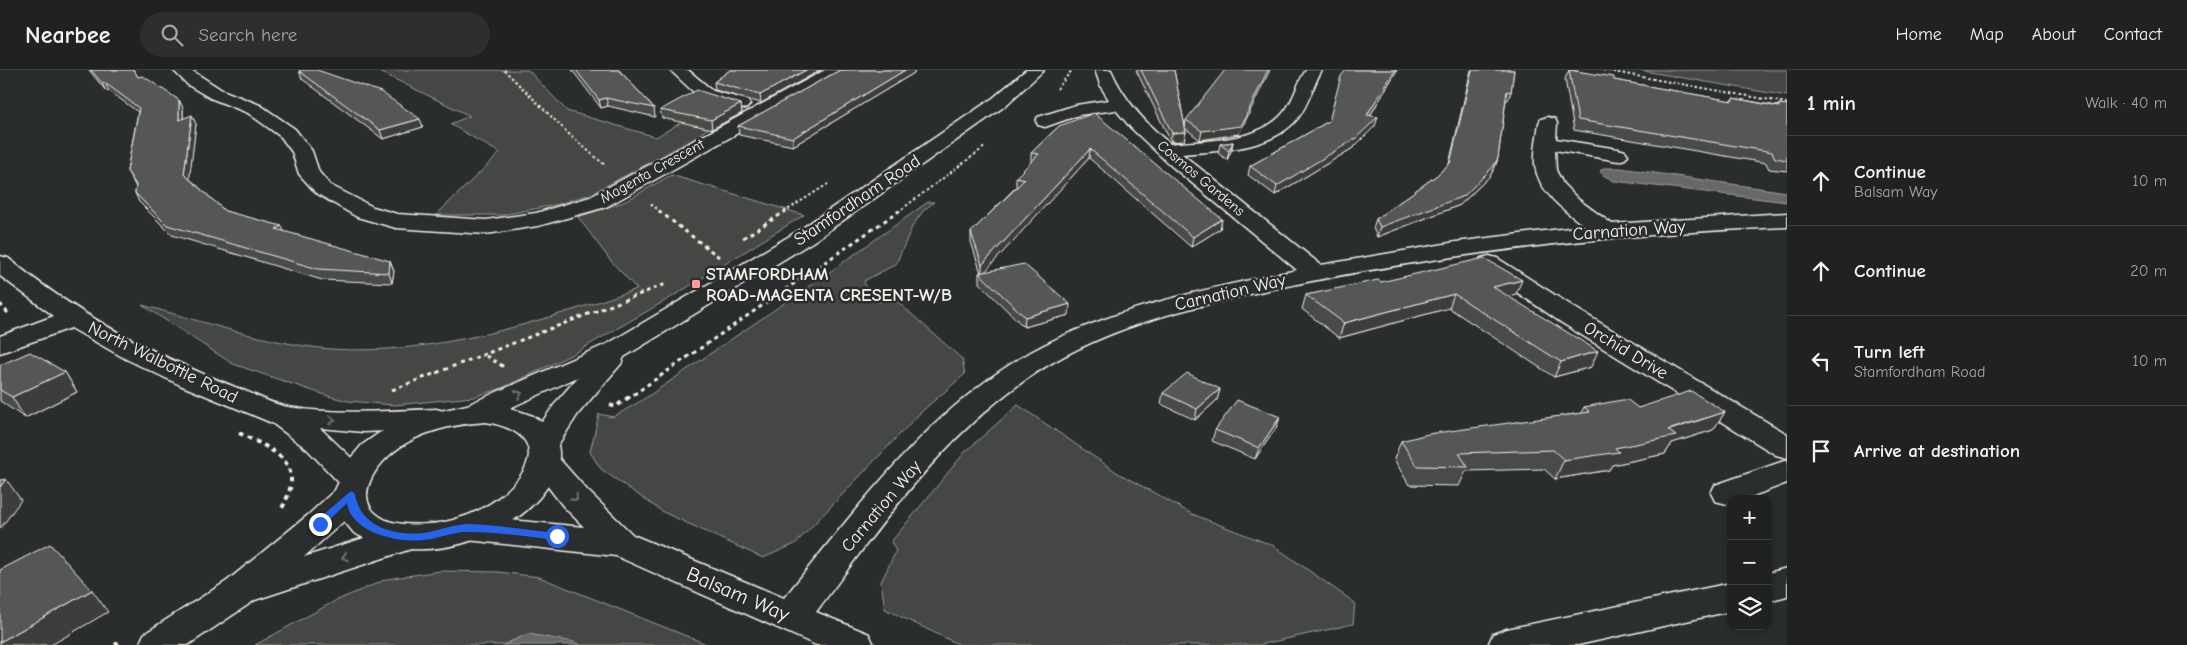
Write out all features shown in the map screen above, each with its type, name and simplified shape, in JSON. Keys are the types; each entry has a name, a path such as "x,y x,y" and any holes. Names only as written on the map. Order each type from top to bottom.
{"street":[{"name":"Magenta Crescent","path":"181,70 216,94 254,109 288,133 302,151 309,174 323,189 365,212 396,221 486,227 538,219 598,202 836,70"},
{"path":"678,70 707,95 763,111"},
{"name":"Stamfordham Road","path":"474,413 618,349 827,222 999,102 1036,70"},
{"name":"Cosmos Gardens","path":"1103,70 1121,104 1167,150 1315,272"},
{"path":"1167,150 1236,141 1276,129 1291,116 1314,70"},
{"path":"1045,121 1076,110 1121,104"},
{"path":"1607,231 1564,198 1549,178 1546,170 1548,133 1618,155"},
{"name":"Carnation Way","path":"791,617 901,479 941,436 981,400 1012,376 1073,341 1131,318 1195,300 1315,272 1467,247 1607,231 1787,220"},
{"name":"Orchid Drive","path":"1467,247 1571,317 1787,448"},
{"name":"North Walbottle Road","path":"0,263 73,318 136,353 174,371 283,416 318,442 352,487"},
{"path":"0,345 73,318"},
{"name":"Stamfordham Road","path":"543,452 583,388 618,349"},
{"path":"240,591 314,529 352,487 367,459 388,441 411,428 436,419 474,413 497,414 518,419 534,429 543,452 536,480 519,499 495,516 467,528 437,535 408,537 383,533 364,523 352,508 352,487"},
{"name":"North Walbottle Road","path":"283,416 363,422 436,419"},
{"name":"Balsam Way","path":"543,452 575,498 621,544"},
{"path":"1728,494 1787,471"},
{"name":"Balsam Way","path":"467,528 621,544 855,645"},
{"path":"140,642 240,591 408,537"},
{"path":"1772,586 1787,582"},
{"path":"1507,645 1727,598"}],"path":[{"path":"504,70 572,137 627,185 740,274"},
{"path":"1054,94 1072,70"},
{"path":"1602,70 1787,103"},
{"path":"1756,98 1756,104"},
{"path":"608,404 615,407 651,383 865,236 989,144"},
{"path":"741,239 831,182"},
{"path":"708,260 724,250"},
{"path":"385,393 674,280"},
{"path":"0,304 16,322 36,332"},
{"path":"236,432 284,459 293,472 292,487 279,513"},
{"path":"115,645 140,642"}],"shaded area":[{"path":"376,70 528,70 567,111 656,137 713,104 728,114 693,139 591,194 555,205 502,215 436,215 500,153 450,124 470,116"},
{"path":"1638,70 1787,70 1787,96"},
{"path":"1604,168 1620,168 1787,192 1787,202 1614,181 1603,175 1600,171"},
{"path":"671,175 804,215 670,298 573,354 502,388 473,397 395,405 348,401 328,396 233,364 142,305 259,337 330,349 369,350 408,347 486,334 562,313 637,289 610,260 578,217 624,202"},
{"path":"928,202 934,202 923,211 912,227 896,264 864,281 869,295 874,301 898,302 962,359 965,374 921,412 795,544 763,558 663,512 601,469 590,452 599,414 613,417 644,399"},
{"path":"1018,405 1118,473 1192,514 1274,546 1355,603 1353,624 1259,645 960,645 885,609 881,582 896,551 891,542 965,452"},
{"path":"440,571 499,572 539,577 709,645 580,645 528,634 503,645 255,645 335,601 387,579"},
{"path":"528,634 574,642 580,645 503,645"}],"building":[{"path":"91,70 134,70 138,77 143,76 179,100 179,120 192,115 184,174 225,211 282,226 276,229 390,261 389,273 318,269 167,225 135,193 136,185 127,171 139,108 105,83 102,83"},
{"path":"300,70 317,70 381,92 420,119 380,130"},
{"path":"576,70 619,70 654,108 606,98 599,100"},
{"path":"730,70 806,70 760,95 714,82"},
{"path":"840,70 905,70 793,138 738,126"},
{"path":"1141,70 1174,70 1186,132 1172,133"},
{"path":"1225,70 1268,70 1241,126 1202,131 1186,120"},
{"path":"1346,70 1395,70 1367,115 1378,117 1355,139 1277,186 1250,166 1329,121 1341,76"},
{"path":"1472,70 1514,70 1511,92 1507,91 1498,158 1493,167 1464,196 1380,227 1376,219 1436,176 1450,163"},
{"path":"1569,70 1614,77 1614,80 1732,101 1733,98 1779,107 1779,104 1787,105 1787,160 1775,158 1772,152 1578,120"},
{"path":"697,90 741,104 711,120 660,110"},
{"path":"1094,113 1222,219 1193,237 1090,149 982,265 971,232 1025,179 1016,177 1039,154 1031,153 1059,126"},
{"path":"1233,142 1229,151 1220,144"},
{"path":"1484,258 1522,280 1493,287 1598,351 1561,362 1454,294 1344,323 1306,295 1378,280 1381,282"},
{"path":"1024,264 1070,304 1025,317 979,273"},
{"path":"30,352 65,372 12,397 0,390 0,365"},
{"path":"1187,373 1220,389 1197,409 1163,393"},
{"path":"1691,391 1725,412 1668,430 1676,436 1615,448 1619,452 1564,460 1553,450 1459,453 1468,467 1417,466 1401,441 1428,434 1590,412 1584,407 1622,400 1628,400 1638,408"},
{"path":"1237,400 1280,417 1259,448 1215,430"},
{"path":"6,479 0,487 0,480"},
{"path":"50,544 92,590 0,642 0,570"}],"place":[{"name":"STAMFORDHAM ROAD-MAGENTA CRESENT-W/B","path":"696,284"}],"route":[{"path":"320,524 351,494 352,508 358,516 364,523 383,533 422,537 467,528 557,536"}]}
